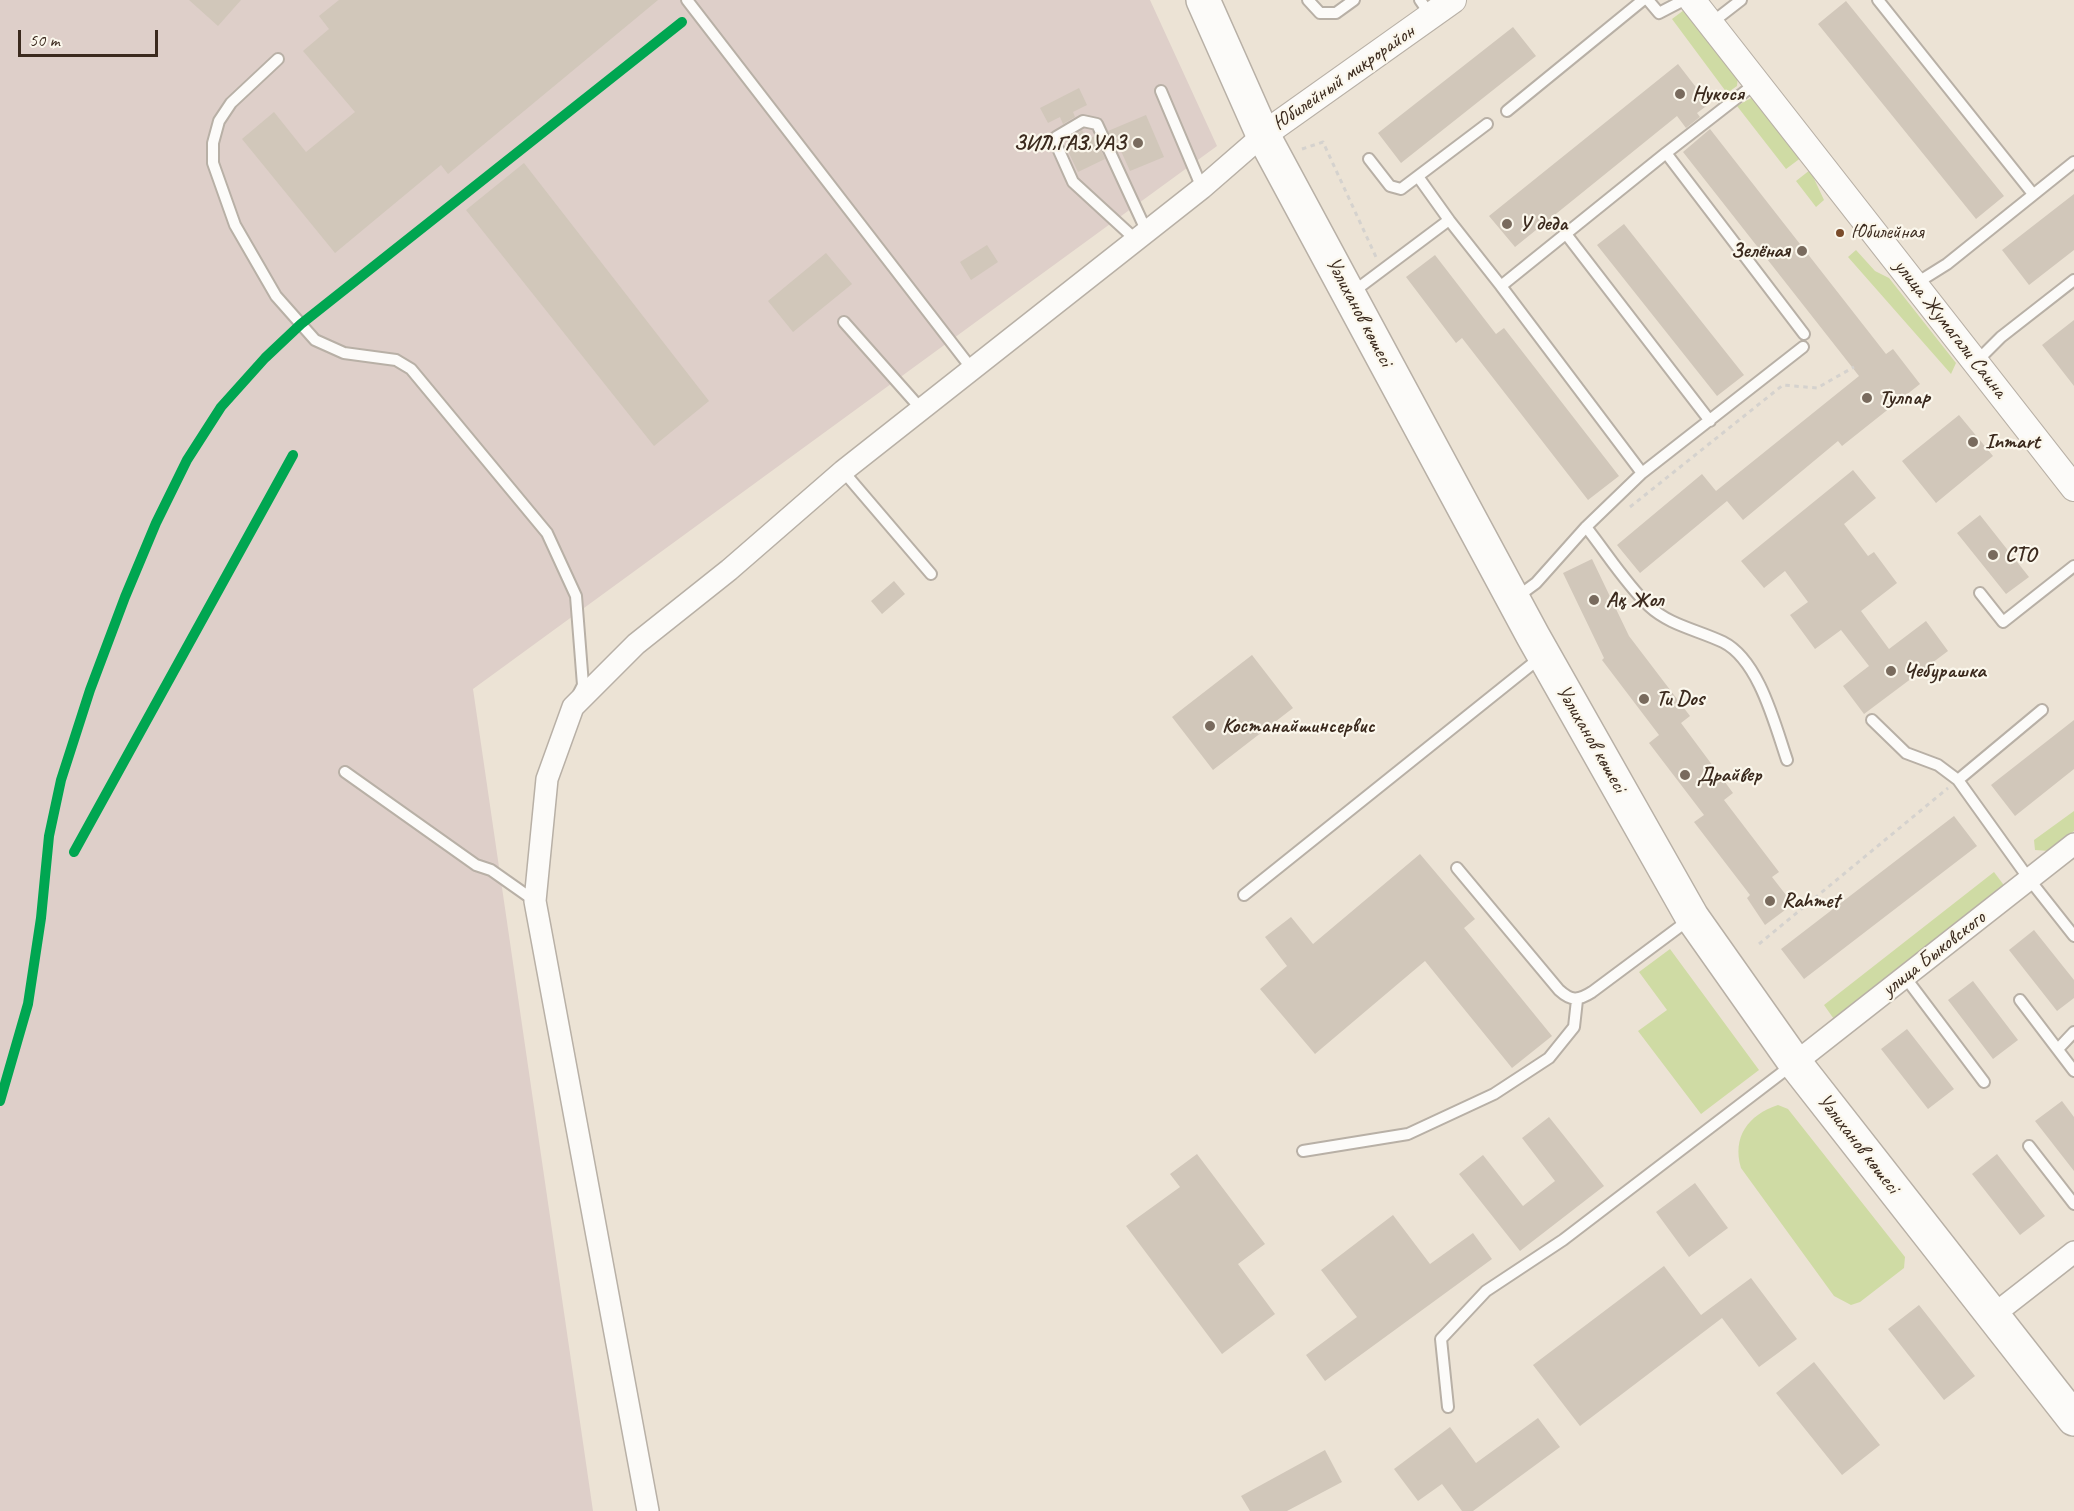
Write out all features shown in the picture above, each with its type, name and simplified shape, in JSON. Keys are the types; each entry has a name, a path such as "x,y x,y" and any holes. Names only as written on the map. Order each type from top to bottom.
{"highway":[{"name":"Уәлиханов көшесі","path":"1206,1 1263,135 1512,600 1692,917 1795,1063 2074,1419"}],"street":[{"name":"Юбилейный микрорайон","path":"1263,135 1426,8 1453,0"},
{"name":"улица Жумагали Саина","path":"1692,0 2074,488"},
{"path":"648,1511 535,901 547,779 573,707 636,644 729,570 843,471 1140,234 1202,188 1263,135"},
{"name":"улица Быковского","path":"1795,1063 2074,844"},
{"path":"1992,1316 2074,1252"}],"lane":[{"path":"687,0 972,369"},
{"path":"1308,0 1320,13 1336,13 1354,0"},
{"path":"1507,111 1643,0"},
{"path":"1648,0 1659,13 1684,0"},
{"path":"1710,24 1741,0"},
{"path":"1878,0 2033,194"},
{"path":"278,59 231,103 219,121 213,143 213,163 235,225 276,296 315,340 344,352 396,360 411,369 547,533 576,596 583,685 573,707"},
{"path":"1500,286 1756,82"},
{"path":"1161,91 1202,188"},
{"path":"1083,121 1097,124 1140,234 1073,182 1056,144 1056,137 1059,133 1083,121"},
{"path":"1369,159 1386,182 1395,189 1406,187 1486,124"},
{"path":"1666,153 1804,334"},
{"path":"1916,284 1947,264 2074,162"},
{"path":"1419,178 1642,473"},
{"path":"1350,294 1449,220"},
{"path":"1566,234 1710,421"},
{"path":"1976,362 2001,337 2074,280"},
{"path":"844,322 922,410"},
{"path":"1512,600 1536,584 1586,526 1642,473 1803,348"},
{"path":"843,471 931,574"},
{"path":"1586,526 1649,606 1665,618 1725,643 1737,652 1765,697 1787,760"},
{"path":"1980,593 2003,622 2074,566"},
{"path":"1244,895 1544,655"},
{"path":"1958,780 2042,710"},
{"path":"1872,720 1906,753 1938,765 1958,780 2029,879 2074,936"},
{"path":"345,772 476,865 491,870 535,901"},
{"path":"1457,868 1559,990 1571,1000 1577,1000 1592,993 1692,917"},
{"path":"1905,977 1984,1082"},
{"path":"1303,1151 1408,1134 1494,1094 1549,1058 1574,1027 1577,1000"},
{"path":"2020,1000 2074,1071"},
{"path":"2058,1049 2074,1032"},
{"path":"1448,1407 1441,1340 1486,1291 1563,1239 1795,1063"},
{"path":"2029,1146 2074,1204"}],"path":[{"path":"1302,149 1323,142 1382,272"},
{"path":"1628,508 1784,385 1817,388 1854,367"},
{"path":"1759,944 1958,780"}],"shaded area":[{"path":"0,0 1150,0 1217,146 473,689 593,1511 0,1511"}],"green space":[{"path":"1684,10 1738,76 1737,86 1727,93 1672,19"},
{"path":"1751,98 1756,99 1802,157 1786,169 1737,106"},
{"path":"1810,170 1824,200 1816,207 1796,181"},
{"path":"1856,250 1875,271 1889,278 1956,363 1951,374 1848,257"},
{"path":"2074,811 2074,831 2049,851 2035,850 2034,840"},
{"path":"1994,872 2006,888 1836,1022 1824,1005"},
{"path":"1670,949 1759,1070 1701,1114 1638,1031 1667,1010 1639,972"},
{"path":"1778,1105 1788,1109 1905,1257 1904,1268 1860,1302 1851,1305 1834,1296 1741,1168 1739,1146 1745,1129 1758,1115"}],"building":[{"path":"189,0 241,0 218,26"},
{"path":"339,0 658,0 448,174 441,165 335,253 242,139 274,112 306,152 355,112 303,51 329,29 319,16"},
{"path":"1846,1 2004,196 1976,219 1818,24"},
{"path":"1513,27 1536,56 1401,163 1378,133"},
{"path":"1678,64 1709,104 1697,113 1700,117 1686,128 1677,116 1515,247 1489,216"},
{"path":"1079,88 1087,105 1073,112 1075,117 1063,124 1060,117 1048,123 1040,108"},
{"path":"1146,115 1164,157 1130,171 1108,131"},
{"path":"1710,129 1886,354 1893,349 1920,384 1842,446 1838,441 1743,520 1727,501 1640,573 1617,545 1702,474 1716,491 1859,376 1683,152"},
{"path":"1082,130 1087,140 1095,136 1105,159 1078,172 1067,149 1074,145 1070,138"},
{"path":"524,163 709,401 654,446 466,210"},
{"path":"2074,194 2074,250 2029,285 2002,250"},
{"path":"1624,224 1744,375 1717,396 1597,245"},
{"path":"987,245 998,262 971,280 960,262"},
{"path":"826,253 852,284 793,332 768,301"},
{"path":"1435,255 1496,334 1504,328 1619,476 1588,500 1462,338 1456,343 1406,277"},
{"path":"2074,320 2074,386 2042,345"},
{"path":"1959,415 1993,456 1936,503 1902,461"},
{"path":"1853,470 1876,498 1844,524 1868,556 1874,552 1897,583 1861,611 1889,649 1926,621 1948,651 1864,714 1843,686 1869,666 1841,630 1815,649 1790,615 1808,602 1785,571 1764,588 1741,561"},
{"name":"СТО","path":"1980,515 2029,577 2006,594 1957,533"},
{"path":"1592,559 1629,636 1690,716 1681,723 1733,793 1724,800 1779,872 1772,877 1793,904 1765,925 1747,898 1750,895 1694,822 1704,815 1649,743 1659,735 1602,660 1604,658 1563,573"},
{"path":"894,581 905,594 882,614 871,601"},
{"path":"1252,655 1293,708 1213,770 1172,717"},
{"path":"2074,720 2074,769 2015,816 1991,785"},
{"path":"1954,816 1977,846 1804,979 1781,949"},
{"path":"1420,854 1475,919 1464,928 1552,1036 1512,1068 1425,961 1315,1054 1260,989 1287,966 1265,937 1291,917 1313,944"},
{"path":"2034,930 2074,980 2074,998 2057,1011 2009,950"},
{"path":"1973,981 2018,1040 1993,1059 1948,1000"},
{"path":"1907,1029 1954,1089 1928,1109 1881,1049"},
{"path":"2062,1101 2074,1117 2074,1171 2035,1121"},
{"path":"1549,1117 1604,1186 1520,1251 1459,1174 1483,1155 1523,1206 1555,1181 1522,1138"},
{"path":"1197,1154 1265,1244 1238,1264 1275,1314 1222,1354 1126,1226 1180,1187 1170,1174"},
{"path":"1997,1154 2045,1216 2020,1235 1972,1174"},
{"path":"1695,1183 1728,1228 1689,1257 1656,1212"},
{"path":"1393,1215 1430,1264 1473,1233 1492,1259 1325,1381 1306,1355 1357,1317 1321,1270"},
{"path":"1664,1266 1701,1315 1751,1278 1797,1339 1759,1367 1722,1318 1580,1426 1533,1365"},
{"path":"1919,1305 1975,1376 1944,1400 1888,1329"},
{"path":"1814,1362 1880,1445 1842,1475 1776,1393"},
{"path":"1538,1418 1560,1447 1473,1511 1462,1511 1442,1484 1418,1501 1394,1469 1450,1427 1476,1463"},
{"path":"1325,1450 1342,1482 1287,1511 1250,1511 1241,1496"}],"transit line":[{"path":"0,1101 28,1004 41,918 49,836 61,780 90,690 125,597 156,523 187,460 221,407 265,358 301,324 682,22"},
{"path":"74,852 293,455"}],"place":[{"name":"Нукося","path":"1680,94"},
{"name":"ЗИЛ,ГАЗ,УАЗ","path":"1138,143"},
{"name":"У деда","path":"1507,224"},
{"name":"Юбилейная","path":"1840,233"},
{"name":"Зелёная","path":"1802,251"},
{"name":"Тулпар","path":"1867,398"},
{"name":"Inmart","path":"1973,442"},
{"name":"СТО","path":"1993,555"},
{"name":"Ақ Жол","path":"1594,600"},
{"name":"Чебурашка","path":"1891,671"},
{"name":"Tu Dos","path":"1644,699"},
{"name":"Костанайшинсервис","path":"1210,726"},
{"name":"Драйвер","path":"1685,775"},
{"name":"Rahmet","path":"1770,901"}]}
